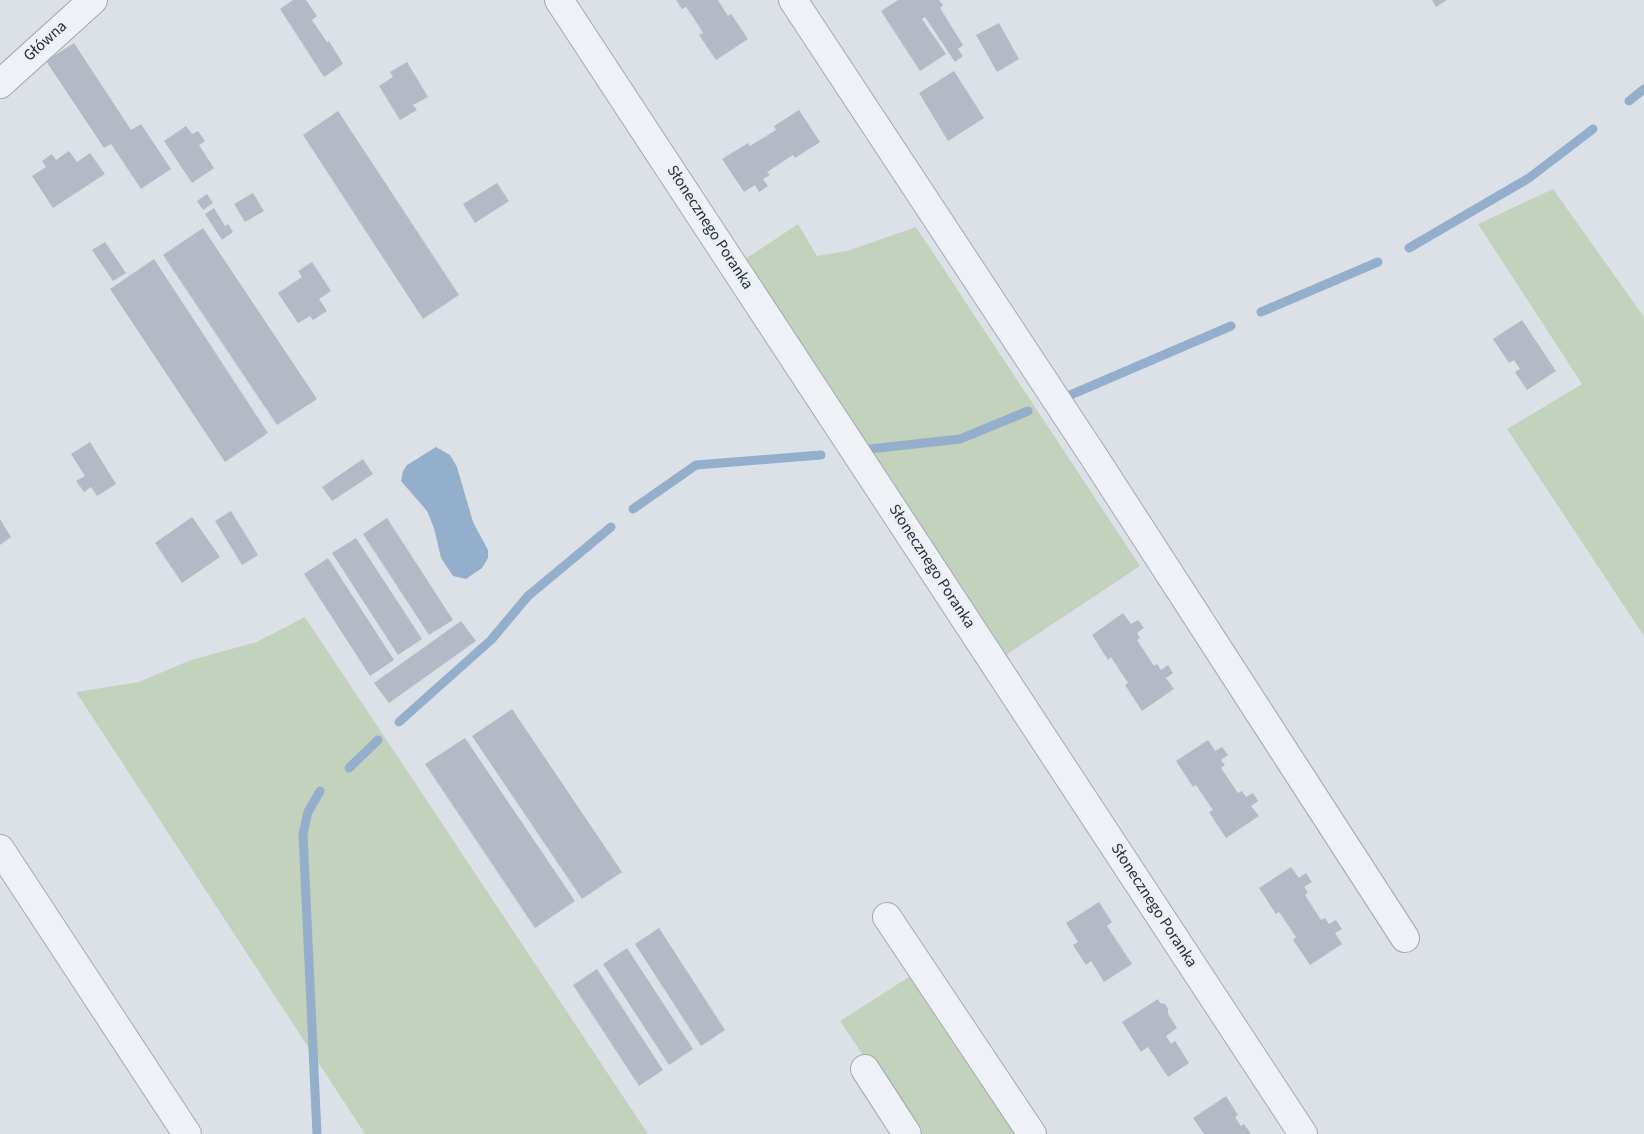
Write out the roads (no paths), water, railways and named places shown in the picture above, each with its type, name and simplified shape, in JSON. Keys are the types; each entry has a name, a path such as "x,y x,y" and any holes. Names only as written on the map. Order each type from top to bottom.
{"street":[{"name":"Główna","path":"0,84 93,0"},
{"name":"Słonecznego Poranka","path":"559,0 1303,1134"},
{"path":"793,0 1094,456 1405,938"},
{"path":"0,849 187,1134"},
{"path":"887,917 1032,1134"},
{"path":"864,1069 907,1134"}],"water":[{"path":"436,447 450,455 457,467 473,522 488,550 488,558 482,568 466,579 453,576 441,558 434,528 427,511 401,481 403,471 407,465"}],"waterway":[{"path":"1629,101 1644,89"},
{"path":"1409,248 1529,178 1593,129"},
{"path":"1261,312 1378,262"},
{"path":"1068,396 1231,326"},
{"path":"870,449 960,439 1028,411"},
{"path":"633,509 696,465 821,455"},
{"path":"399,722 491,640 528,596 611,527"},
{"path":"349,768 378,740"},
{"path":"317,1134 303,834 308,812 320,791"}]}
